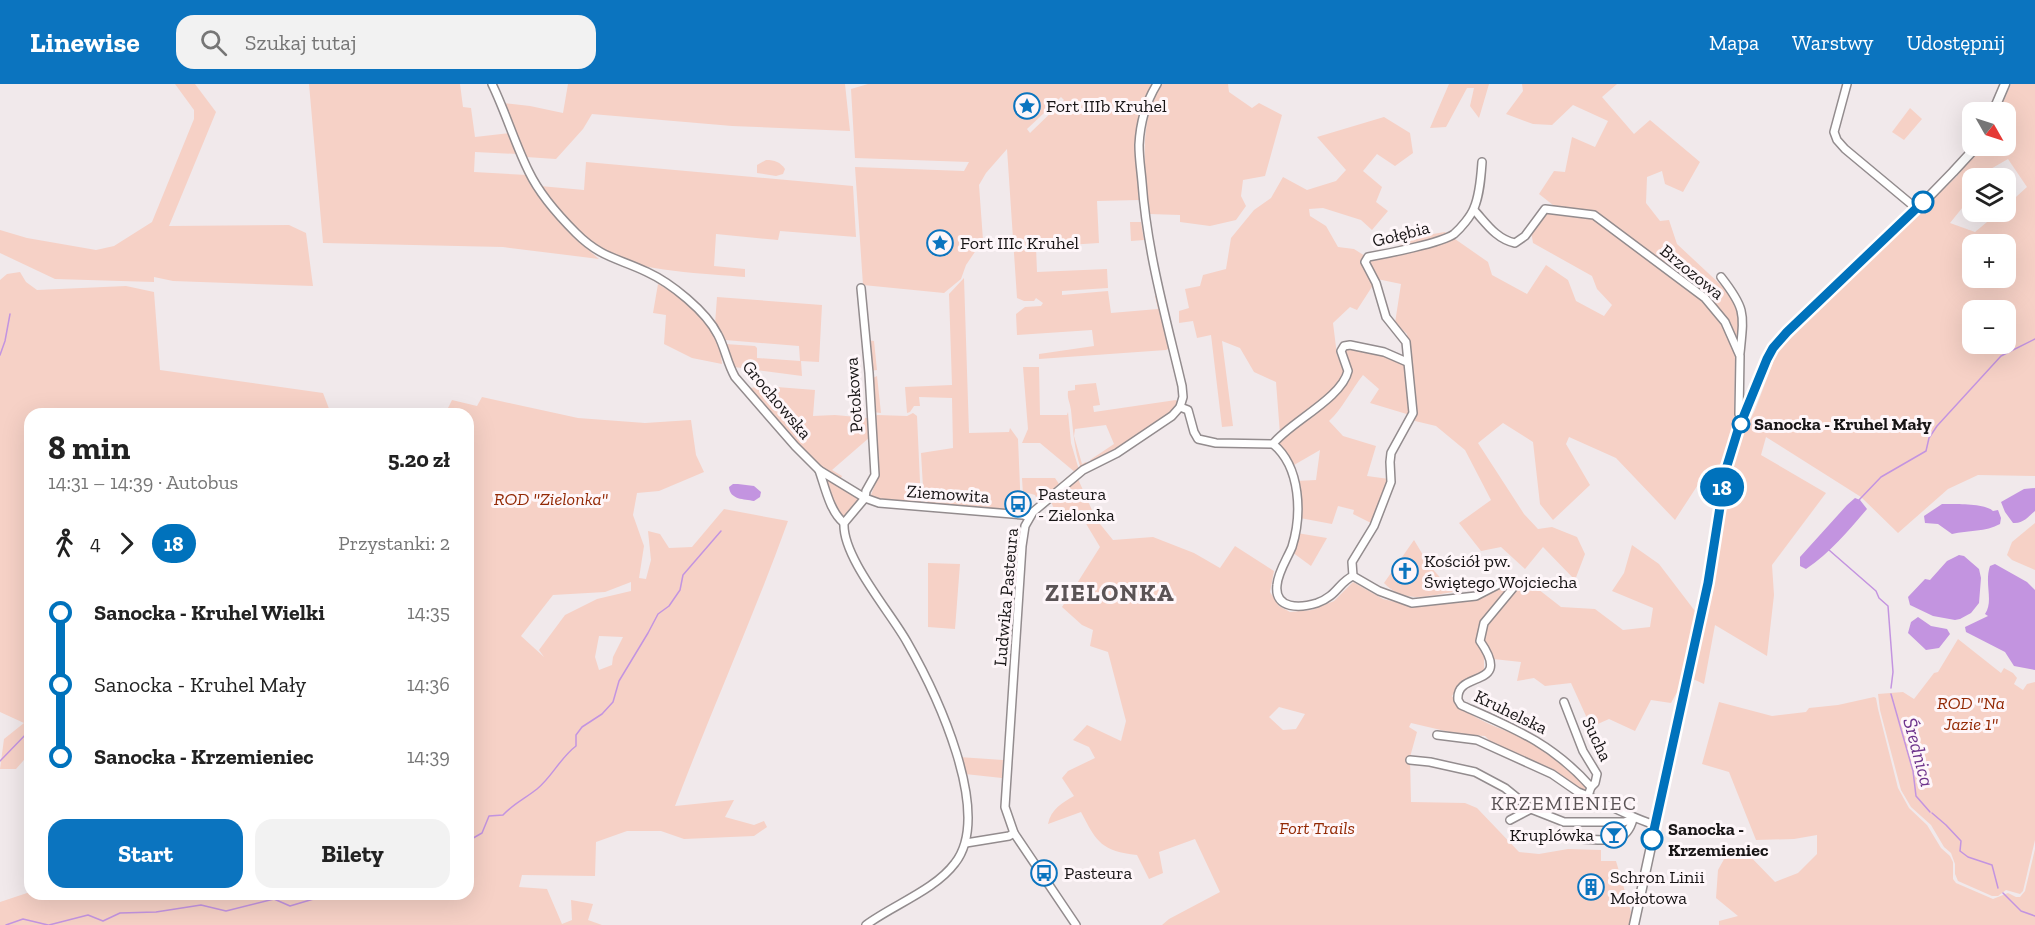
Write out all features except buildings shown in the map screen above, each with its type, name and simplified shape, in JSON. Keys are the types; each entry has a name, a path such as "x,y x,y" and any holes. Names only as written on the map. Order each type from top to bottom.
{"main road":[{"path":"1997,102 2005,84"},
{"path":"1634,925 1708,583 1726,469 1767,359 1776,344 1968,156"}],"street":[{"name":"Grochowska","path":"492,84 530,174 551,206 578,235 599,253 648,272 668,284 691,303 717,333 735,377 795,446 819,470 865,498"},
{"path":"1157,84 1151,94 1142,123 1139,146 1144,208 1160,293 1182,386 1183,397 1180,407 1188,410"},
{"path":"1847,84 1834,132 1837,140 1917,208"},
{"path":"1474,210 1482,162"},
{"name":"Brzozowa","path":"1474,210 1496,233 1505,240 1515,243 1525,236 1545,209 1594,215 1705,298 1725,321 1740,356 1739,414 1742,421"},
{"name":"Gołębia","path":"1353,576 1352,562 1374,526 1391,482 1391,453 1413,413 1406,342 1386,317 1376,283 1366,266 1366,259 1449,237 1458,230 1474,210"},
{"path":"1721,277 1741,305 1744,320 1740,356"},
{"name":"Potokowa","path":"861,288 875,472 865,498"},
{"path":"1182,386 1187,392 1188,410 1195,437 1201,441 1273,444 1344,381 1348,371 1341,351 1344,346 1350,345 1384,352 1407,362"},
{"name":"Ludwika Pasteura","path":"1076,925 1014,833 1005,807 1025,526 1029,517 1081,472 1117,453 1172,416 1180,407"},
{"path":"1273,444 1290,467 1297,509 1297,526 1292,546 1277,584 1280,600 1297,607 1319,603 1337,592 1348,578 1353,576"},
{"name":"Grochowska","path":"819,470 827,495 839,519 844,523 845,537 856,561 907,642 942,715 969,800 966,843 955,864 942,877 866,925"},
{"path":"844,523 865,498"},
{"name":"Ziemowita","path":"865,498 896,505 1029,517"},
{"name":"Kruhelska","path":"1353,576 1379,591 1412,603 1466,598 1476,596 1505,581 1512,584 1512,590 1484,623 1480,641 1490,655 1490,668 1484,676 1465,684 1460,689 1458,700 1461,705 1546,745 1565,760 1590,791 1634,819 1655,825"},
{"name":"Sucha","path":"1564,702 1583,751 1597,774 1590,791"},
{"path":"1437,735 1477,740 1552,774 1578,792 1590,791"},
{"path":"1410,760 1474,772 1505,788 1530,809 1564,822 1624,822 1634,819"},
{"path":"1510,820 1530,809"},
{"path":"1582,839 1618,838 1631,830 1634,819"},
{"path":"966,843 1009,836 1014,833"}],"green space":[{"path":"175,84 195,84 216,112 169,226 289,225 306,233 313,286 173,281 154,277 154,282 55,279 0,253 0,230 27,238 96,250 114,246 152,222 194,119 194,110"},
{"path":"309,84 460,84 463,107 471,108 475,137 510,133 518,154 475,152 474,172 527,175 559,220 599,259 503,247 323,243"},
{"path":"568,84 845,84 850,131 732,126 592,114 583,129 556,159 526,157 503,103 563,113"},
{"path":"868,84 1152,84 1141,114 1136,141 1139,200 1097,201 1099,243 1036,247 1037,272 1107,269 1108,288 1062,291 1062,295 1108,291 1111,313 1158,309 1155,296 1158,296 1170,348 1039,359 1039,354 1094,346 1092,330 1017,335 1016,314 1025,307 1041,306 1043,303 1036,298 1034,301 1024,301 1017,298 1007,149 986,173 979,185 983,240 966,265 961,279 944,293 863,285 855,167 964,171 969,162 855,158 851,89","holes":["1061,97 1064,100 1030,133 1027,129"]},
{"path":"1160,84 1228,84 1229,92 1252,108 1259,103 1282,115 1265,176 1243,180 1241,196 1246,206 1236,220 1210,226 1180,222 1180,215 1149,214 1145,164 1146,131 1148,115"},
{"path":"1449,84 1489,84 1479,118 1470,106 1474,88 1467,88 1446,127 1430,128"},
{"path":"1522,84 1617,84 1602,97 1634,134 1650,120 1700,162 1683,192 1665,184 1662,171 1647,177 1646,203 1660,221 1669,220 1677,244 1722,286 1737,305 1741,331 1740,350 1735,356 1734,427 1720,472 1701,480 1675,520 1616,458 1569,437 1566,444 1590,485 1553,520 1540,504 1533,442 1503,423 1478,443 1524,514 1538,529 1552,527 1577,537 1585,554 1575,580 1543,547 1525,569 1501,547 1481,551 1459,523 1491,500 1465,450 1436,426 1415,421 1407,334 1395,323 1401,284 1377,279 1357,310 1350,307 1333,323 1337,355 1345,372 1325,399 1280,434 1276,382 1254,372 1240,348 1222,341 1233,426 1222,427 1211,335 1197,338 1193,321 1179,323 1179,311 1189,308 1185,289 1200,286 1203,275 1226,269 1231,238 1254,210 1271,198 1283,177 1307,190 1336,181 1346,170 1317,137 1384,117 1410,133 1413,153 1395,166 1377,154 1363,171 1382,187 1376,202 1388,211 1372,230 1361,220 1323,208 1309,209 1310,216 1326,226 1338,247 1354,249 1373,261 1415,237 1445,232 1488,262 1492,275 1527,294 1546,265 1568,280 1576,301 1604,316 1612,305 1597,289 1592,276 1533,243 1531,231 1553,205 1539,194 1554,171 1565,172 1572,137 1595,147 1608,121 1573,105 1552,125 1533,124 1506,114 1523,91"},
{"path":"2011,84 2035,84 2035,476 1978,475 1948,489 1898,533 1861,497 1766,437 1761,455 1826,493 1772,565 1774,595 1767,656 1715,625 1704,684 1693,679 1727,486 1741,438 1755,410 1777,352 1962,170 1962,208 1950,223 1975,232 1987,222 2016,222 2016,197 2027,187 2008,159 1992,168 1964,168 1974,156 2016,156 2016,102 2003,102"},
{"path":"1910,108 1922,119 1904,140 1892,132"},
{"path":"766,160 775,161 781,165 785,169 783,174 776,176 757,173 757,165"},
{"path":"586,162 853,186 856,237 780,231 778,240 716,234 714,266 745,269 745,277 672,271 634,264 617,259 595,247 561,214 540,186 584,190"},
{"path":"1130,222 1141,222 1144,240 1131,241"},
{"path":"20,272 26,282 37,290 126,286 154,292 160,370 323,393 329,408 24,408 24,723 0,712 0,280 7,274"},
{"path":"964,278 969,433 1009,432 1010,428 1018,439 1021,511 924,504 921,453 953,448 952,398 919,397 920,406 914,406 907,413 905,387 952,385 949,294"},
{"path":"658,284 675,294 706,323 717,340 722,364 692,358 664,344 666,315 653,313"},
{"path":"717,297 822,305 819,362 801,361 802,376 734,367 741,377 739,378 733,371 725,344 755,346 757,358 800,361 799,346 725,340 715,324"},
{"path":"867,340 874,341 877,370 870,371"},
{"path":"1346,348 1386,354 1404,363 1405,366 1410,415 1370,403 1379,389 1363,375 1329,421 1343,436 1376,446 1367,476 1389,479 1373,524 1353,514 1354,510 1338,506 1332,524 1300,518 1296,481 1316,480 1320,450 1294,465 1276,445 1277,441 1350,374 1343,350"},
{"path":"1023,367 1039,367 1040,415 1067,415 1068,412 1071,443 1079,470 1076,473 1040,443 1022,443 1028,429"},
{"path":"877,376 881,413 873,412 871,379"},
{"path":"1096,383 1100,405 1093,406 1094,412 1176,400 1179,404 1164,419 1139,437 1092,462 1090,460 1114,444 1106,425 1075,429 1074,436 1082,464 1086,462 1087,465 1081,469 1075,447 1068,391 1075,390 1075,385"},
{"path":"764,386 815,390 813,416 868,418 870,437 832,470 842,476 840,480 819,468 750,388"},
{"name":"ROD \"Zielonka\"","path":"482,397 578,418 645,423 691,420 696,455 704,472 659,491 637,493 633,515 644,546 639,578 646,579 651,560 648,531 660,534 669,548 692,547 724,509 788,521 675,806 734,800 725,817 754,825 764,821 767,827 754,836 684,839 661,831 627,831 596,842 595,876 522,875 519,887 547,889 562,924 572,920 571,900 593,904 588,920 602,925 0,925 0,902 24,894 24,900 474,900 474,408 448,408 452,400 477,406","holes":["631,582 631,591 597,599 565,615 539,650 544,657 521,636 553,595 605,592","599,636 623,637 613,657 612,665 599,670 595,657"]},
{"path":"913,413 917,416 921,504 894,503 876,498 871,495 879,474 875,417 877,415 907,416"},
{"path":"1072,473 1073,475 1039,504 1035,495 1028,493 1023,495 1022,478 1055,478 1059,484"},
{"path":"822,475 862,498 844,518 840,518"},
{"name":"Fort Trails","path":"1078,479 1096,519 1113,540 1153,537 1194,553 1220,568 1235,546 1274,571 1270,592 1279,606 1290,612 1312,610 1334,601 1353,582 1383,599 1416,607 1470,601 1504,586 1529,582 1561,607 1595,609 1623,630 1650,627 1653,608 1612,591 1624,573 1632,545 1659,564 1698,615 1681,685 1671,703 1651,700 1635,731 1609,719 1591,727 1571,683 1545,686 1534,678 1517,681 1521,662 1484,658 1484,671 1464,681 1452,696 1470,714 1547,750 1587,788 1585,791 1550,769 1495,746 1485,736 1458,734 1411,723 1409,727 1417,732 1410,757 1411,802 1465,803 1477,808 1519,852 1539,854 1568,849 1601,850 1601,861 1616,861 1631,912 1629,925 1162,925 1220,892 1195,839 1159,852 1163,873 1149,879 1137,855 1116,851 1102,844 1081,812 1048,824 1054,810 1074,796 1062,778 1068,771 1095,758 1089,747 1073,740 1087,725 1121,741 1126,721 1108,652 1090,646 1093,630 1082,625 1062,607 1100,547 1082,517 1059,519 1051,502","holes":["1279,707 1305,714 1296,729 1283,730 1269,717"]},
{"path":"2035,523 2035,570 2012,560 2007,555 2012,542"},
{"path":"1297,533 1327,538 1311,566 1292,552"},
{"path":"1414,540 1429,565 1453,592 1408,596 1392,590 1384,583"},
{"path":"928,563 960,564 955,629 928,627"},
{"name":"ROD \"Na Jazie 1\"","path":"1958,639 2001,673 2004,668 2013,673 2017,678 2014,684 2023,690 2027,684 2035,682 2035,840 2023,891 2020,894 2006,890 1998,896 1992,896 1958,881 1951,853 1944,847 1931,825 1911,807 1901,790 1880,710 1878,694 1903,692 1914,699 1934,673 1938,672"},
{"path":"1874,697 1898,788 1909,808 1927,825 1941,848 1950,856 1953,862 1953,879 1956,883 1993,899 2008,893 2020,897 2025,891 2035,849 2035,925 1719,925 1719,921 1738,916 1716,898 1718,870 1728,852 1745,851 1775,882 1798,873 1817,854 1817,835 1794,839 1756,840 1729,772 1702,764 1719,702 1772,716 1806,712 1809,708 1838,705"},
{"path":"24,723 24,760 16,769 0,769 4,739"},
{"path":"959,757 1003,760 1002,778 965,774"}],"shaded area":[{"path":"738,484 754,486 761,492 760,497 754,501 735,497 729,487"},
{"path":"2035,488 2035,511 2023,521 2013,523 2001,502 2024,489"},
{"path":"1855,498 1860,500 1867,509 1823,556 1806,569 1800,566 1800,557"},
{"path":"1942,504 1977,505 1993,511 1998,510 2001,518 2000,524 1983,530 1952,534 1938,524 1925,523 1924,516"},
{"path":"1959,555 1964,556 1979,569 1981,578 1979,603 1971,613 1955,620 1933,616 1910,605 1908,597 1925,579 1930,580 1947,561"},
{"path":"1995,564 2027,582 2035,590 2035,670 2014,666 2005,652 1966,632 1965,627 1988,616 1985,614 1989,604 1988,573 1990,566"},
{"path":"1918,617 1931,626 1947,629 1950,634 1939,648 1926,650 1908,633 1911,622"}],"waterway":[{"path":"0,355 10,314"},
{"name":"Średnica","path":"1859,500 1881,477 1926,451 1929,438 1937,426 2001,356 2035,339"},
{"path":"474,838 482,833 489,816 503,815 542,784 576,746 576,735 582,727 602,714 613,702 619,681 658,614 669,606 680,590 683,575 721,531"},
{"name":"Średnica","path":"1829,550 1876,591 1879,598 1888,606 1893,672 1891,688"},
{"name":"Średnica","path":"1891,694 1913,771 1916,796 1930,812"},
{"path":"0,761 24,736"},
{"name":"Średnica","path":"1932,813 1961,841 1960,851 1968,857 1992,865 1998,888"},
{"name":"Średnica","path":"2003,893 2021,911 2035,916"},
{"path":"49,925 88,915 103,921 120,913 156,912 201,905 226,911 270,900"},
{"path":"276,900 290,906 310,900"},
{"path":"6,925 23,919 48,925"}],"bus line":[{"name":"18","path":"1652,839 1708,583 1726,469 1738,430 1767,359 1787,332 1923,202"}],"place":[{"name":"Fort IIIb Kruhel","path":"1027,106"},
{"name":"Fort IIIc Kruhel","path":"940,243"},
{"name":"Sanocka - Kruhel Mały","path":"1741,424"},
{"name":"Pasteura - Zielonka","path":"1018,504"},
{"name":"Kościół pw. Świętego Wojciecha","path":"1405,571"},
{"name":"Kruplówka","path":"1614,835"},
{"name":"Sanocka - Krzemieniec","path":"1652,839"},
{"name":"Pasteura","path":"1044,873"},
{"name":"Schron Linii Mołotowa","path":"1591,887"}],"district":[{"name":"ZIELONKA","path":"1110,593"},
{"name":"KRZEMIENIEC","path":"1564,803"}]}
